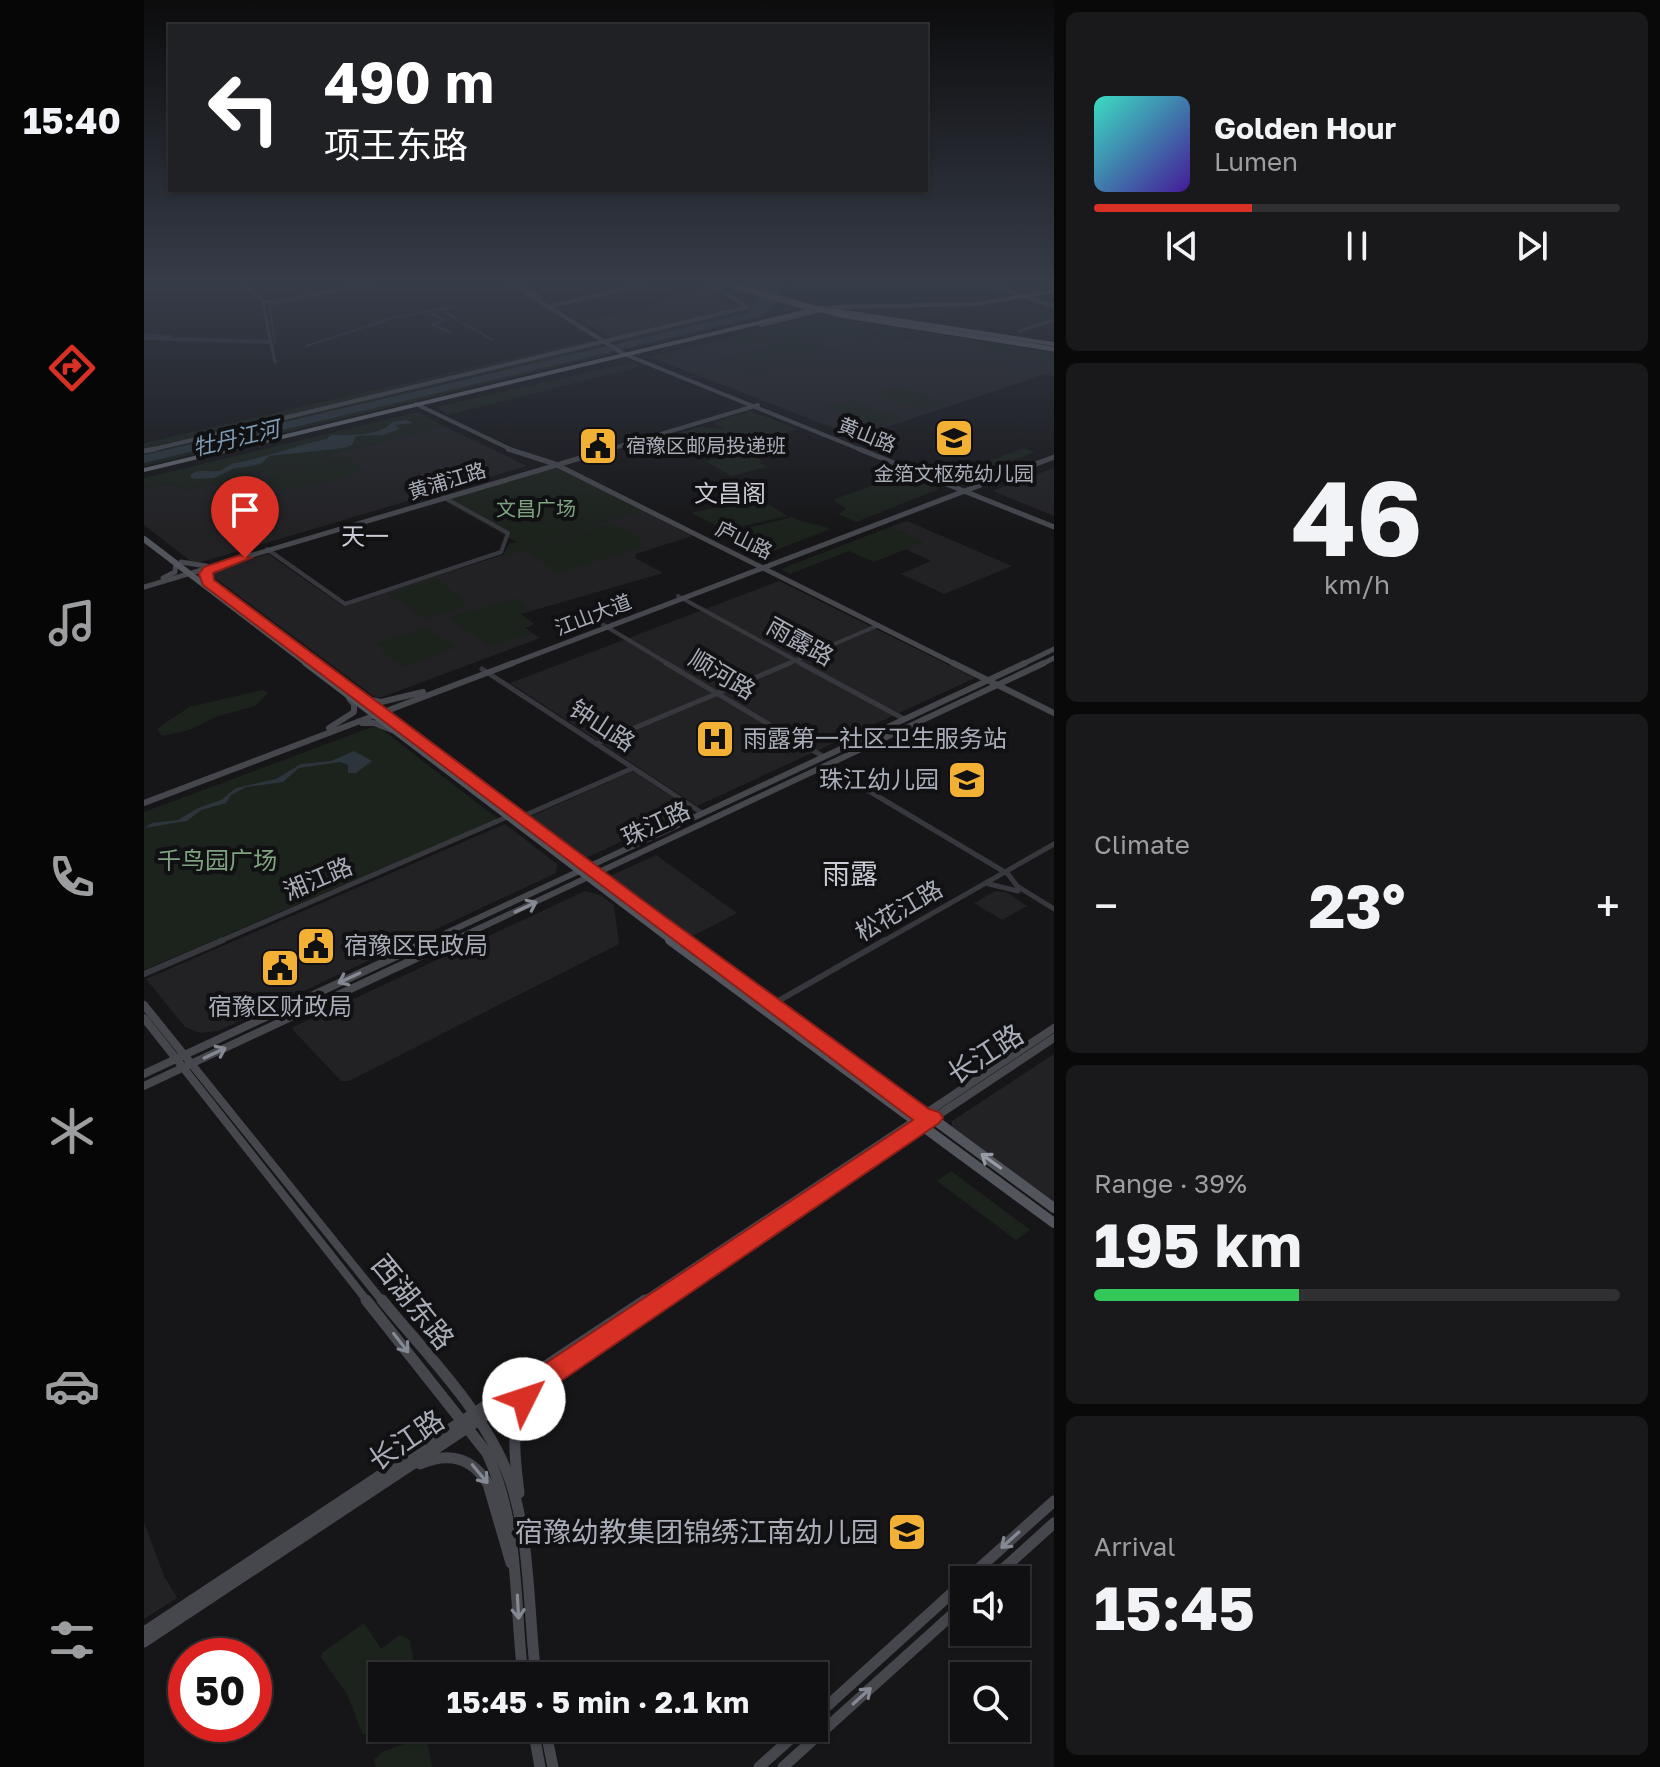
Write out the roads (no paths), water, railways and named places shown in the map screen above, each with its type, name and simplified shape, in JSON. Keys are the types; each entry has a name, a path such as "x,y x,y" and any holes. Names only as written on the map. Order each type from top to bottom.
{"highway":[{"path":"144,471 573,366"}],"main road":[{"path":"144,536 374,713 521,817 592,876 768,1008 922,1119 1054,1208"},
{"path":"398,730 507,817 583,869"},
{"path":"922,1119 1054,1223"}],"street":[{"path":"144,451 506,366"},
{"name":"黄山路","path":"659,366 1054,525"},
{"name":"庐山路","path":"420,405 497,445 558,464 1054,711"},
{"name":"黄浦江路","path":"144,586 754,405"},
{"name":"江山大道","path":"144,801 1052,456"},
{"path":"268,550 345,604 501,552 508,533 444,497"},
{"path":"159,582 175,572 179,562 192,566 217,565"},
{"path":"159,582 184,579 205,583 205,572 217,565"},
{"name":"庐山路","path":"763,565 996,682"},
{"name":"雨露路","path":"680,597 905,720"},
{"path":"596,744 879,625"},
{"name":"顺河路","path":"604,626 824,757"},
{"name":"珠江路","path":"144,1086 827,766 996,682 1054,649"},
{"name":"珠江路","path":"144,1074 824,757 1054,658"},
{"path":"1024,664 1034,668"},
{"name":"钟山路","path":"484,670 703,814"},
{"path":"348,693 381,702 427,692"},
{"path":"398,730 394,721 396,709 427,692"},
{"path":"331,730 354,712 354,704 348,693"},
{"path":"331,730 371,722 398,730"},
{"path":"827,766 1007,873 1017,886 1054,911"},
{"path":"521,817 633,768"},
{"name":"湘江路","path":"144,974 507,817"},
{"name":"松花江路","path":"768,1008 1054,846"},
{"name":"松花江路","path":"768,1008 1007,873"},
{"path":"989,884 1015,889 1054,911"},
{"name":"西湖东路","path":"144,1005 180,1057"},
{"name":"西湖东路","path":"144,1018 187,1065 509,1470 526,1555 535,1662"},
{"name":"长江路","path":"144,1642 386,1482 471,1421 552,1373 1054,1028"},
{"name":"长江路","path":"144,1632 471,1421 922,1119 1054,1038"},
{"path":"526,1555 513,1438 515,1418 524,1399 552,1373"},
{"name":"西湖东路","path":"471,1421 500,1480 514,1551 522,1662"},
{"path":"386,1482 438,1456 460,1458 474,1465 488,1484 516,1580"},
{"path":"982,1566 1054,1501"},
{"path":"1006,1566 1054,1523"},
{"path":"828,1705 950,1595"},
{"path":"783,1767 950,1617"},
{"path":"536,1742 540,1767"},
{"path":"548,1742 553,1767"},
{"path":"759,1767 787,1742"}],"water":[{"name":"牡丹江河","path":"521,366 549,366 144,463 144,455"},
{"path":"406,420 413,423 395,425 400,429 383,435 356,436 352,445 344,448 269,456 261,464 233,469 214,478 193,479 190,476 199,471 220,470 327,439 331,435 373,432 392,422"},
{"path":"354,751 372,761 356,773 348,773 348,765 340,762 299,768 283,782 246,787 231,795 226,803 201,810 187,821 144,828 152,823 178,820 198,808 221,800 236,788 276,779 301,764 331,761"}],"place":[{"name":"金箔文枢苑幼儿园","path":"954,438"},
{"name":"宿豫区邮局投递班","path":"598,446"},
{"name":"雨露第一社区卫生服务站","path":"715,739"},
{"name":"珠江幼儿园","path":"967,780"},
{"name":"宿豫区民政局","path":"316,946"},
{"name":"宿豫区财政局","path":"280,968"},
{"name":"宿豫幼教集团锦绣江南幼儿园","path":"907,1532"}],"district":[{"name":"文昌阁","path":"730,494"},
{"name":"天一","path":"365,537"},
{"name":"雨露","path":"850,874"}],"park label":[{"name":"文昌广场","path":"536,509"},
{"name":"千鸟园广场","path":"217,861"}]}
